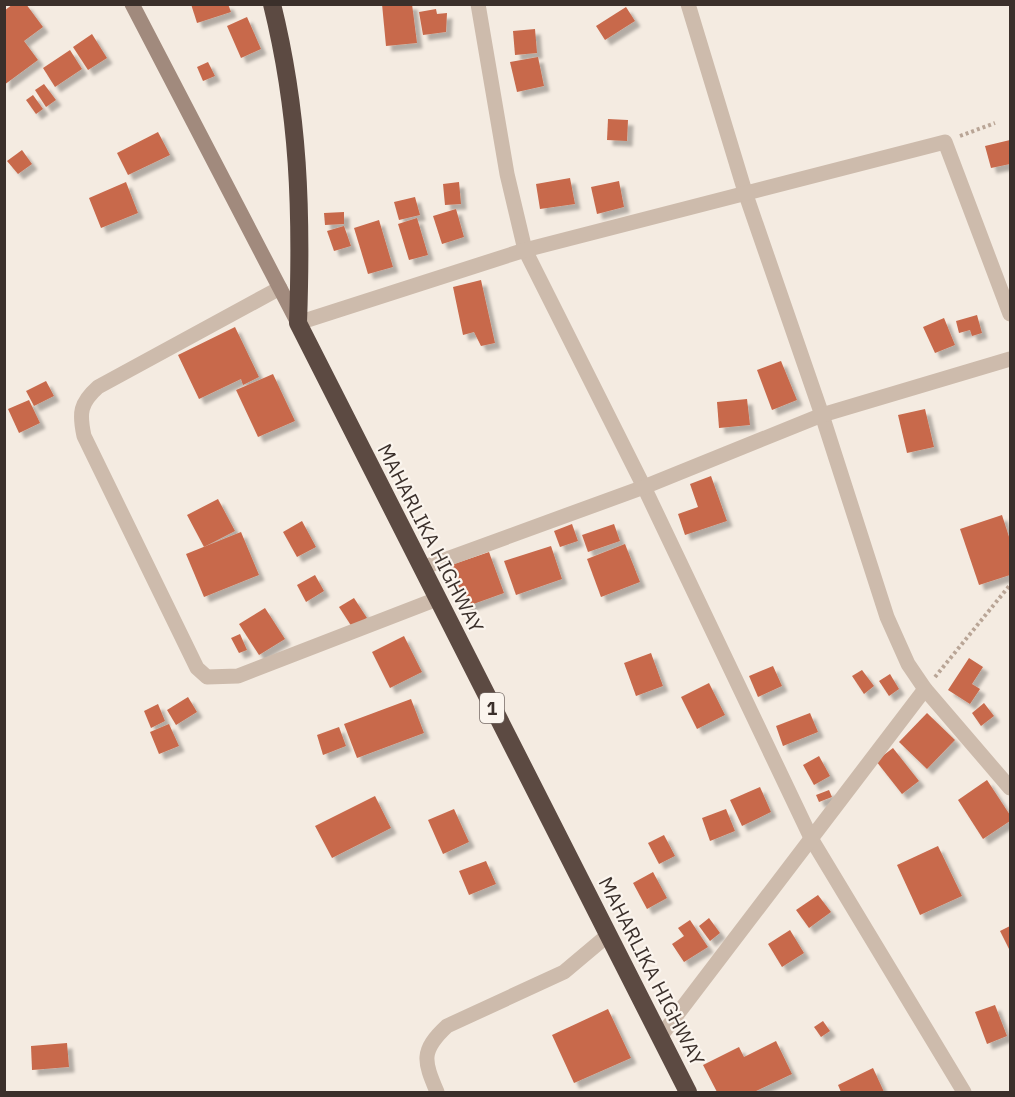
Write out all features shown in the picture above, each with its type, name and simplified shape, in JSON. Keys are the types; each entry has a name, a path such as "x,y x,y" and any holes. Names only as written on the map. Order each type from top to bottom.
{"highway":[{"path":"272,4 296,130 301,240 298,323"},
{"name":"MAHARLIKA HIGHWAY","path":"298,323 688,1092"}],"main road":[{"name":"MAHARLIKA HIGHWAY","path":"132,4 298,323"}],"street":[{"path":"478,4 507,174 525,250 644,487 812,840 964,1092"},
{"path":"688,4 746,195 822,415 887,617 908,664 925,689 1011,788"},
{"path":"298,323 525,250 945,142 1011,314"},
{"path":"280,288 98,387 84,399 79,416 84,436 197,668 207,677 238,676 437,599"},
{"path":"422,568 644,487 822,415 1011,359"},
{"path":"660,1037 925,689"},
{"path":"437,1092 427,1067 426,1052 433,1040 447,1026 564,972 608,935"}],"path":[{"path":"945,142 995,123"},
{"path":"925,689 1011,585"}],"building":[{"path":"13,4 26,4 43,27 24,41 38,60 4,85 4,11"},
{"path":"191,4 228,4 231,12 197,23"},
{"path":"382,4 412,4 417,43 386,46"},
{"path":"626,7 635,21 605,40 596,26"},
{"path":"436,9 437,14 447,13 446,32 423,35 419,12"},
{"path":"247,17 261,49 241,58 227,26"},
{"path":"535,29 537,53 515,55 513,31"},
{"path":"92,34 107,58 88,70 73,47"},
{"path":"70,50 82,69 55,87 43,68"},
{"path":"538,57 544,86 517,92 510,62"},
{"path":"208,62 215,76 203,81 197,67"},
{"path":"44,84 56,100 46,107 35,90"},
{"path":"33,95 43,109 36,114 26,100"},
{"path":"608,119 628,120 627,141 607,140"},
{"path":"158,132 170,155 128,175 117,153"},
{"path":"1010,140 1010,164 991,168 985,146"},
{"path":"22,150 32,164 18,174 7,161"},
{"path":"570,178 575,204 540,209 536,184"},
{"path":"619,181 624,207 597,214 591,187"},
{"path":"126,182 138,213 101,228 89,198"},
{"path":"459,182 461,204 445,205 443,184"},
{"path":"415,197 420,215 399,220 394,202"},
{"path":"456,209 464,237 442,244 433,216"},
{"path":"344,212 344,224 325,225 324,213"},
{"path":"417,218 428,255 409,260 398,224"},
{"path":"379,220 393,267 368,274 354,228"},
{"path":"344,226 351,246 334,251 327,231"},
{"path":"481,280 495,343 481,346 474,332 463,335 453,287"},
{"path":"977,315 982,333 972,336 970,330 959,333 956,321"},
{"path":"944,318 955,345 935,353 923,327"},
{"path":"235,327 259,377 243,385 241,379 199,399 178,355"},
{"path":"781,361 797,400 772,410 757,370"},
{"path":"273,374 295,421 258,437 236,390"},
{"path":"46,381 54,396 34,406 26,391"},
{"path":"747,399 750,425 719,428 717,402"},
{"path":"29,400 40,423 19,433 8,409"},
{"path":"925,409 934,447 907,453 898,415"},
{"path":"711,476 727,521 685,535 678,514 698,507 690,484"},
{"path":"218,499 235,531 204,547 187,515"},
{"path":"1002,515 1010,540 1010,575 979,585 960,529"},
{"path":"302,521 316,547 297,557 283,532"},
{"path":"572,524 578,541 560,547 554,531"},
{"path":"614,524 620,541 588,552 582,535"},
{"path":"241,532 259,575 204,597 186,554"},
{"path":"625,544 640,582 601,597 587,559"},
{"path":"551,546 562,579 516,595 504,561"},
{"path":"489,552 504,593 465,607 451,565"},
{"path":"315,575 324,591 306,602 297,585"},
{"path":"354,598 367,618 352,627 339,607"},
{"path":"265,608 285,639 259,655 239,624"},
{"path":"240,634 247,650 239,653 231,638"},
{"path":"404,636 422,672 390,688 372,652"},
{"path":"651,653 663,686 636,696 624,663"},
{"path":"969,658 983,667 972,684 980,689 970,704 948,690"},
{"path":"773,666 782,686 758,697 749,676"},
{"path":"862,670 874,686 864,694 852,676"},
{"path":"890,674 899,689 889,696 879,681"},
{"path":"709,683 725,715 697,729 681,697"},
{"path":"188,697 197,712 176,725 167,710"},
{"path":"411,699 424,733 357,758 344,724"},
{"path":"984,703 994,716 981,726 972,713"},
{"path":"158,704 165,721 151,728 144,711"},
{"path":"810,713 818,732 783,746 776,726"},
{"path":"927,713 955,740 927,769 899,742"},
{"path":"169,724 179,746 159,754 150,732"},
{"path":"339,727 346,746 323,755 317,735"},
{"path":"893,748 919,781 902,794 876,761"},
{"path":"819,756 830,776 814,785 803,765"},
{"path":"987,780 1010,815 1010,821 983,839 958,800"},
{"path":"760,787 771,812 742,826 730,800"},
{"path":"829,790 832,797 819,802 816,795"},
{"path":"375,796 391,828 332,858 315,826"},
{"path":"454,809 469,842 443,854 428,820"},
{"path":"726,809 735,831 710,841 702,818"},
{"path":"664,835 675,856 659,864 648,843"},
{"path":"938,846 962,896 920,915 897,865"},
{"path":"486,861 496,884 469,895 459,871"},
{"path":"653,872 667,898 647,909 633,883"},
{"path":"818,895 831,912 809,928 796,910"},
{"path":"709,918 720,933 710,941 699,926"},
{"path":"690,920 708,947 684,962 672,944 684,936 678,928"},
{"path":"1010,926 1010,951 1000,931"},
{"path":"790,930 804,953 782,967 768,944"},
{"path":"995,1005 1007,1036 987,1044 975,1012"},
{"path":"608,1009 631,1058 574,1083 552,1035"},
{"path":"823,1021 830,1031 821,1037 814,1027"},
{"path":"776,1041 792,1074 754,1092 717,1092 703,1065 739,1047 744,1057"},
{"path":"67,1043 69,1067 32,1070 31,1046"},
{"path":"873,1068 884,1092 841,1092 838,1085"}]}
